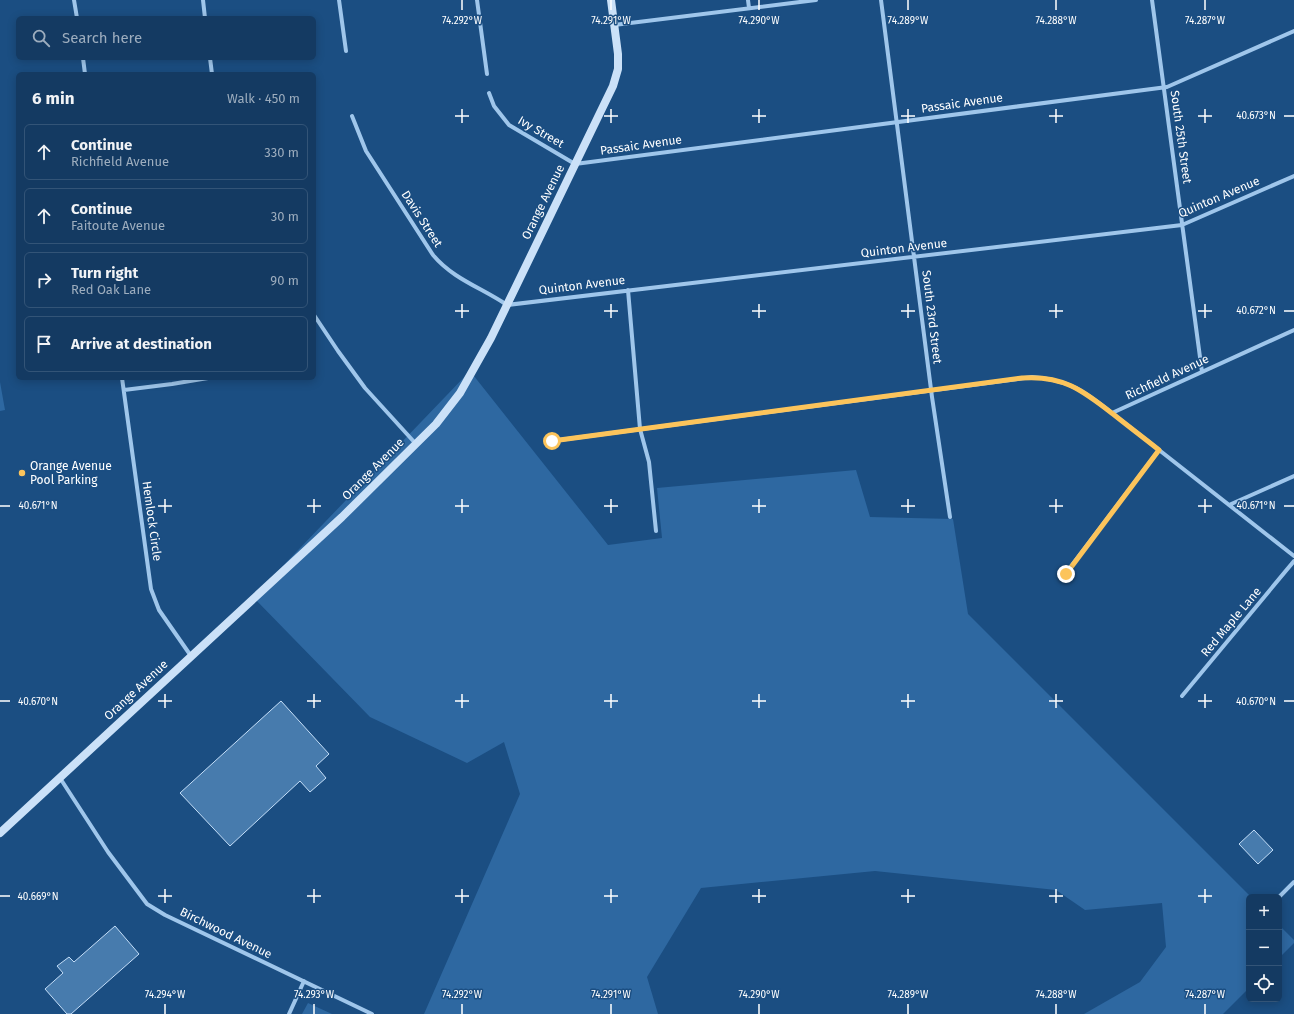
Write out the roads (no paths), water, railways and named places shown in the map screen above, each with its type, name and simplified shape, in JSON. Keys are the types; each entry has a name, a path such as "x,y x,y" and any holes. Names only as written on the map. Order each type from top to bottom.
{"street":[{"path":"74,0 77,16"},
{"path":"203,0 205,16"},
{"path":"339,0 346,51"},
{"path":"477,0 486,74"},
{"name":"Orange Avenue","path":"0,833 342,517 436,424 460,393 491,338 613,86 618,69 618,54 611,0"},
{"path":"748,0 749,8"},
{"path":"614,25 816,0"},
{"name":"South 23rd Street","path":"881,0 931,390 950,517"},
{"name":"South 25th Street","path":"1152,0 1202,372"},
{"name":"Passaic Avenue","path":"575,164 1167,86 1294,31"},
{"path":"83,60 85,72"},
{"path":"210,60 212,72"},
{"name":"Ivy Street","path":"489,93 494,106 508,125 575,164"},
{"name":"Davis Street","path":"352,116 366,151 438,260 452,274 507,305"},
{"name":"Quinton Avenue","path":"507,305 1182,225 1294,176"},
{"path":"628,290 640,429 649,462 656,531"},
{"path":"316,319 365,388 416,444"},
{"name":"Richfield Avenue","path":"1112,413 1294,330"},
{"path":"552,441 1022,378 1042,378 1061,382 1080,389 1294,556"},
{"name":"Hemlock Circle","path":"122,380 151,589 159,610 191,656"},
{"path":"124,390 179,384 198,380"},
{"path":"1066,574 1159,450"},
{"path":"1229,505 1294,476"},
{"name":"Red Maple Lane","path":"1182,696 1294,561"},
{"name":"Birchwood Avenue","path":"60,778 108,852 147,904 165,915 372,1014"},
{"path":"1282,894 1294,882"},
{"path":"289,1014 304,981"}],"place":[{"name":"Orange Avenue Pool Parking","path":"22,473"}]}
